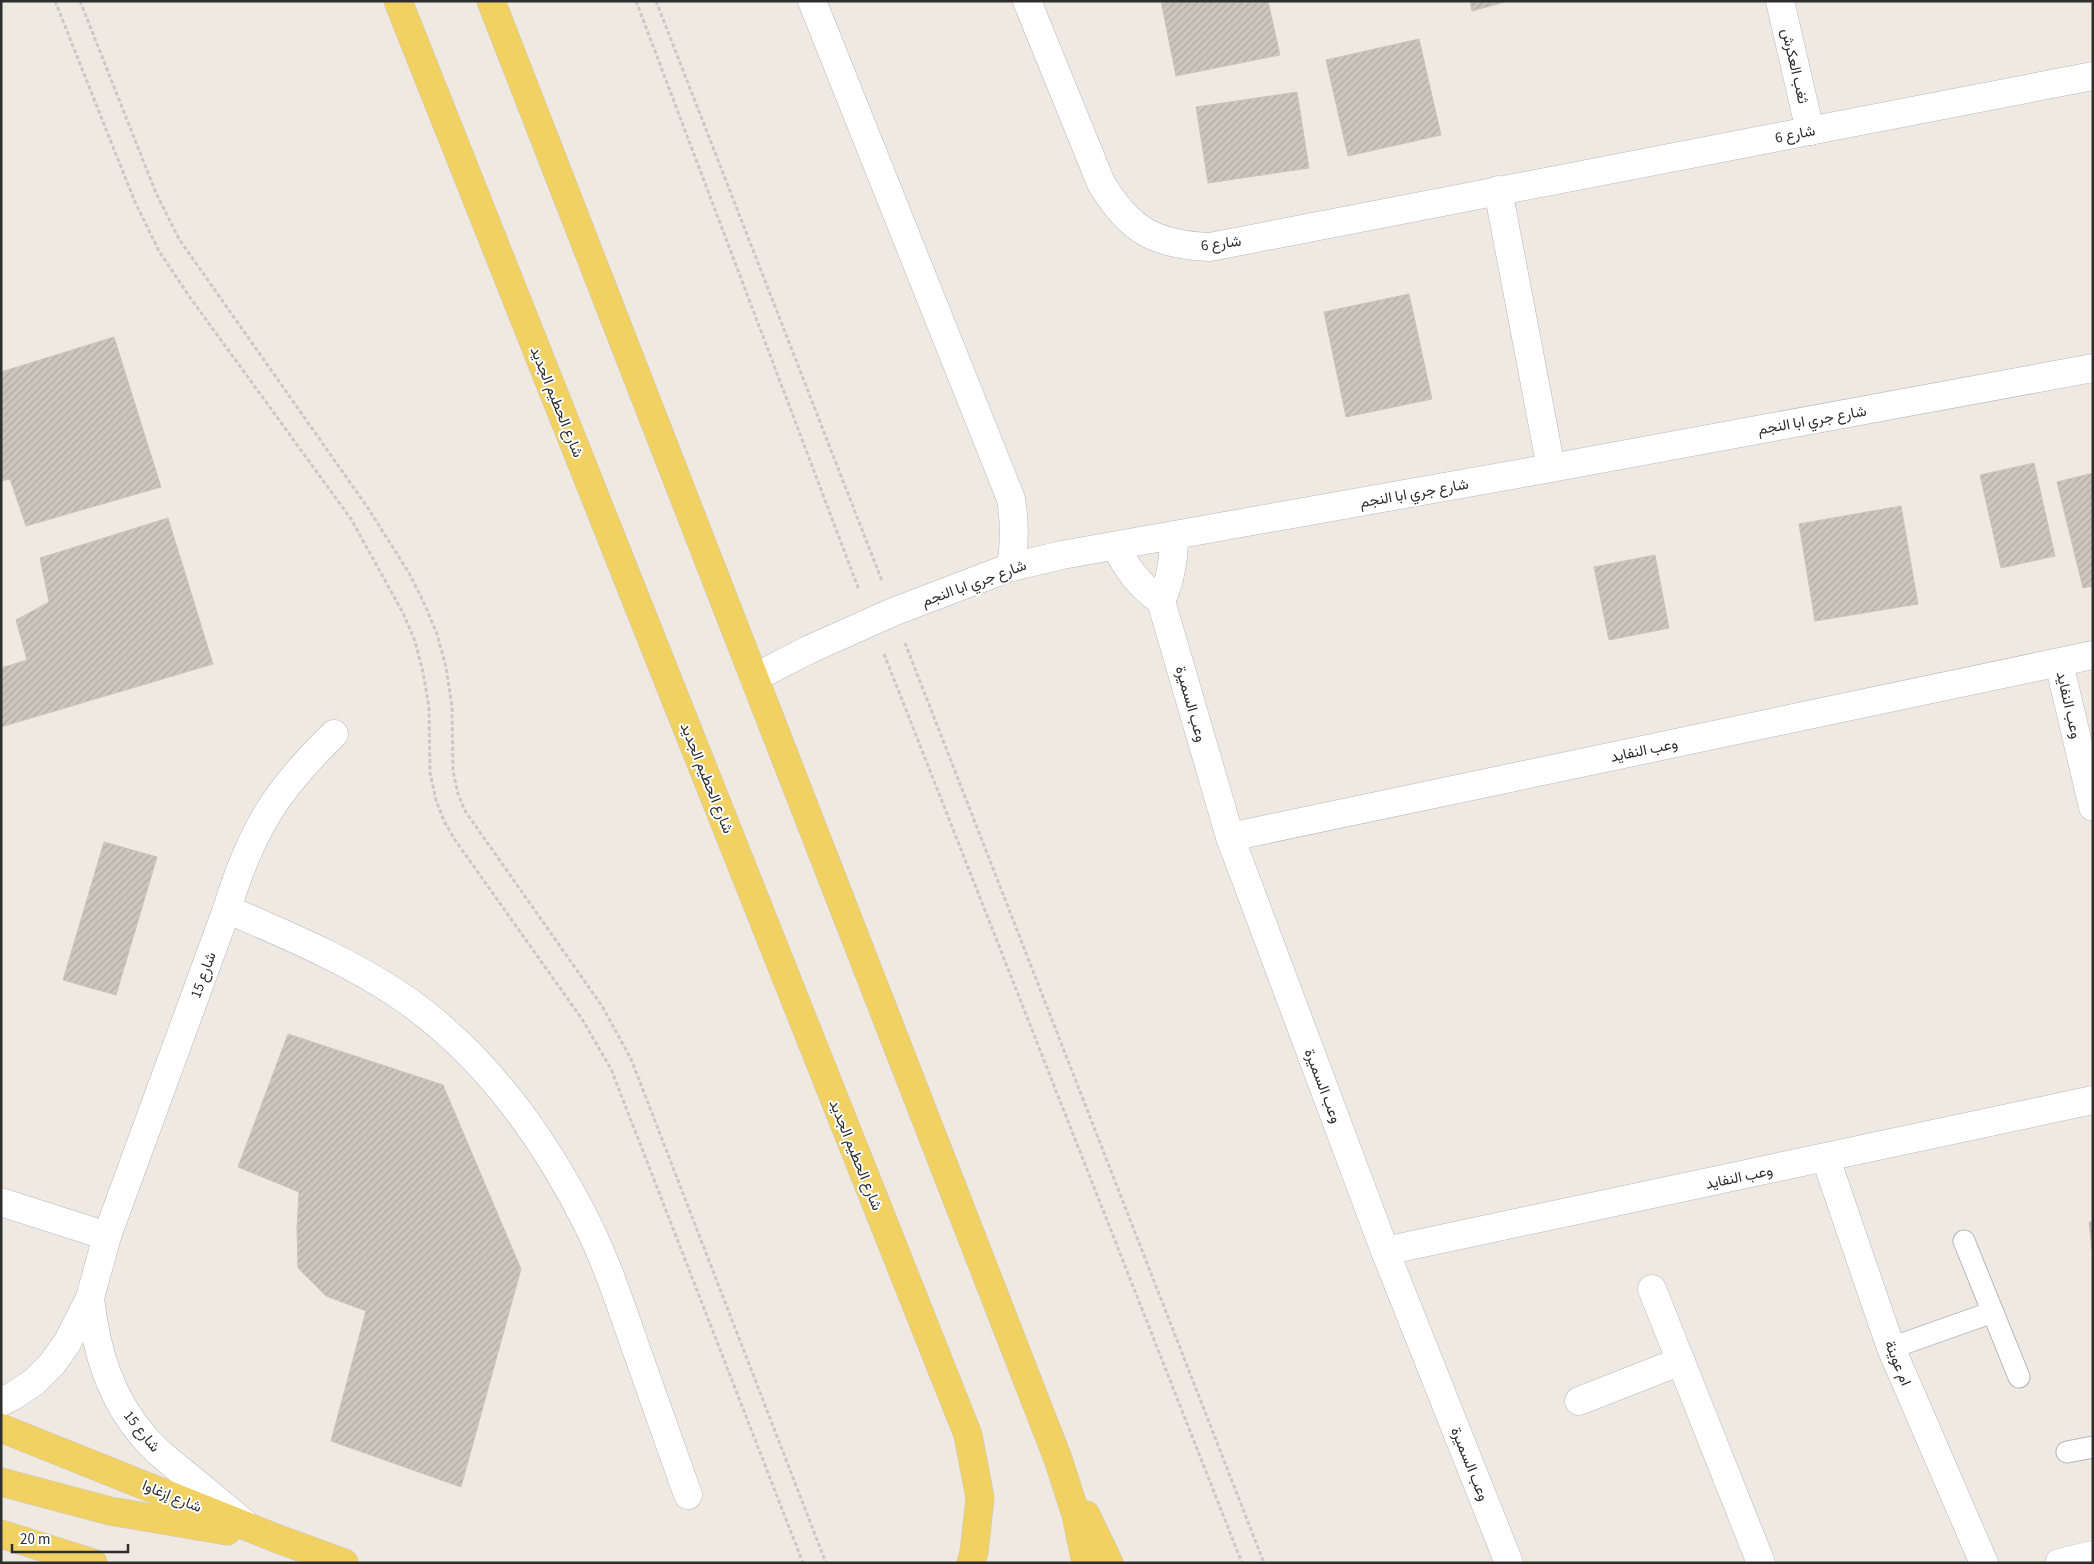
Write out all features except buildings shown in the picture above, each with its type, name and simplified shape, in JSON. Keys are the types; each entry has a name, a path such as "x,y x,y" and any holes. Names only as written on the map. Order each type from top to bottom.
{"main road":[{"name":"شارع الحطيم الجديد","path":"398,1 968,1435 980,1498 971,1563"},
{"path":"491,1 1058,1459 1076,1515 1086,1563"},
{"name":"شارع إزغاوا","path":"1,1428 250,1528 344,1563"},
{"path":"1058,1459 1109,1563"},
{"path":"1,1482 110,1511 278,1539"},
{"path":"1,1534 94,1563"}],"street":[{"path":"812,1 1011,499 1015,526 1015,546 1011,567"},
{"name":"شارع 6","path":"1027,1 1101,183 1114,206 1134,225 1157,238 1183,246 1210,247 2093,76"},
{"name":"ثغب العكرش","path":"1780,1 1810,131"},
{"path":"1498,190 1551,468"},
{"name":"شارع جري ابا النجم","path":"754,678 808,650 882,617 1011,567 1062,555 1551,468 2093,368"},
{"path":"1116,546 1124,564 1135,578 1147,591 1161,601 1168,586 1172,569 1174,536"},
{"name":"وعب السميرة","path":"1161,601 1230,836 1385,1252 1509,1563"},
{"name":"وعب النفايد","path":"1230,836 2093,655"},
{"name":"وعب النفايد","path":"2059,662 2093,807"},
{"name":"شارع 15","path":"1,1402 34,1382 52,1364 67,1343 90,1298 107,1236 227,909 239,869 253,839 278,795 304,763 334,734"},
{"path":"227,909 321,950 362,972 400,996 469,1052 502,1089 558,1169 588,1224 612,1280 688,1495"},
{"name":"وعب النفايد","path":"1385,1252 1826,1159 2093,1100"},
{"name":"ام عوينة","path":"1826,1159 1891,1348 1984,1563"},
{"path":"1,1202 107,1236"},
{"path":"1652,1289 1761,1563"},
{"name":"شارع 15","path":"90,1298 94,1332 102,1363 115,1394 132,1422 162,1454 250,1528"},
{"path":"1579,1401 1681,1361"},
{"path":"2058,1563 2093,1556"}],"lane":[{"path":"1964,1241 2019,1377"},
{"path":"1891,1348 1993,1312"},
{"path":"2067,1452 2093,1447"}],"path":[{"path":"55,1 134,202 159,250 189,296 351,519 403,612 415,641 424,672 429,708 430,773 436,800 444,821 455,840 582,1019 611,1069 803,1563"},
{"path":"80,1 156,193 179,239 368,508 409,573 424,603 437,634 446,667 452,707 453,771 458,794 465,811 602,1006 631,1059 826,1563"},
{"path":"636,1 882,617 1264,1563"},
{"path":"656,1 882,617 1242,1563"}]}
